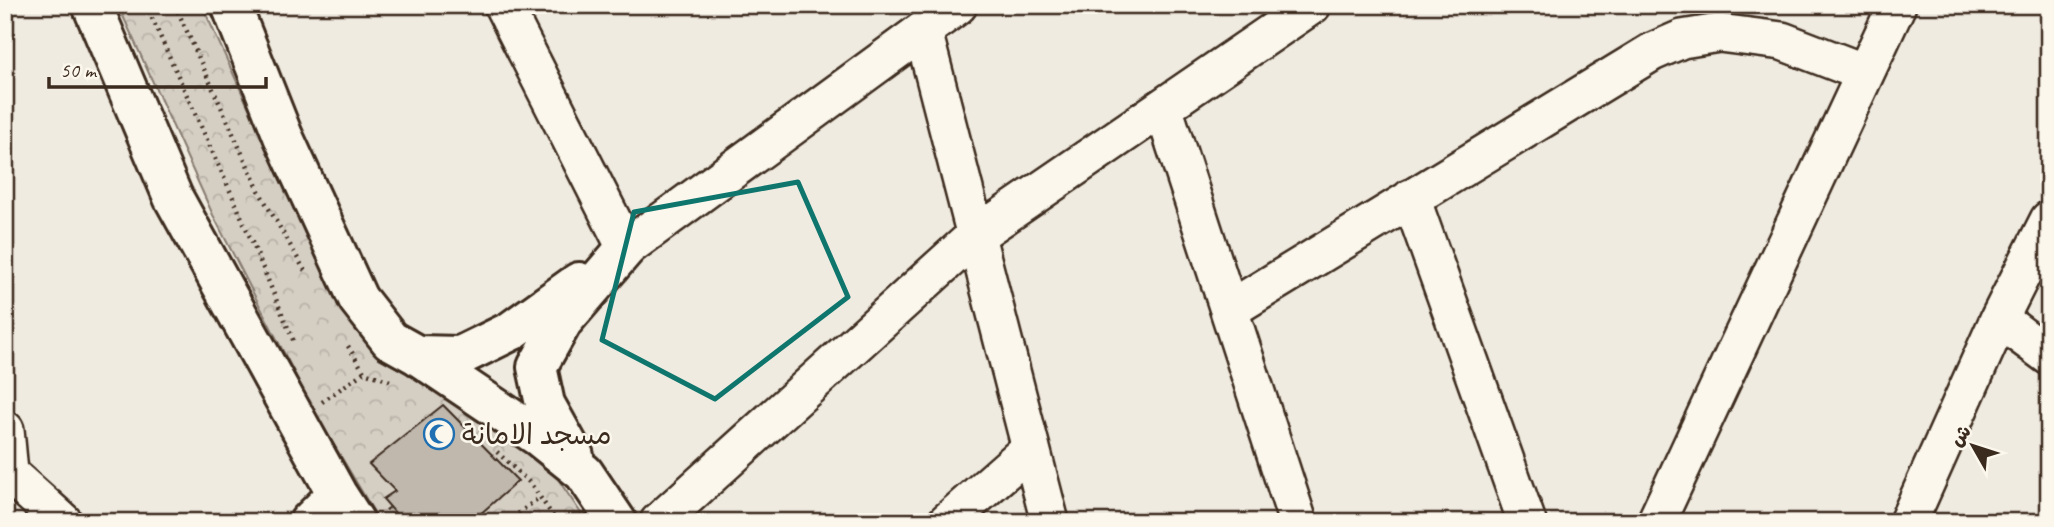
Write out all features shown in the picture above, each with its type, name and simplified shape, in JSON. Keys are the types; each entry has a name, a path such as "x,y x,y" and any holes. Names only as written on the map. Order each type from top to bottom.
{"main road":[{"path":"92,5 173,197 358,506 309,522"},
{"path":"231,5 283,136 358,299 390,340 417,355 538,437 584,473"},
{"path":"417,355 460,356 511,331 626,248"},
{"path":"617,522 584,473 545,404 537,367 563,321 626,248"}],"street":[{"path":"503,5 626,248 958,5"},
{"path":"659,522 976,235 1312,5"},
{"path":"1656,522 1897,5"},
{"path":"923,31 1050,522"},
{"path":"1229,310 1652,52 1682,39 1719,33 1782,41 1865,73"},
{"path":"1163,107 1298,522"},
{"path":"1411,198 1527,522"},
{"path":"1908,522 1999,319 2049,220"},
{"path":"1999,319 2049,356"},
{"path":"5,430 7,471 63,522"},
{"path":"947,522 1031,448"}],"path":[{"path":"146,5 236,204 299,354"},
{"path":"315,391 321,403 363,372"},
{"path":"507,522 540,497"},
{"path":"358,506 396,522"}],"highlighted area":[{"path":"798,182 848,297 715,399 602,340 634,212"}],"green space":[{"path":"118,5 202,5 282,181 382,355 549,466 587,522 380,522 315,413 213,215"}],"building":[{"name":"مسجد الامانة","path":"443,405 518,481 471,522 403,522 383,499 395,491 369,464"}],"place":[{"name":"مسجد الامانة","path":"439,434"}]}
